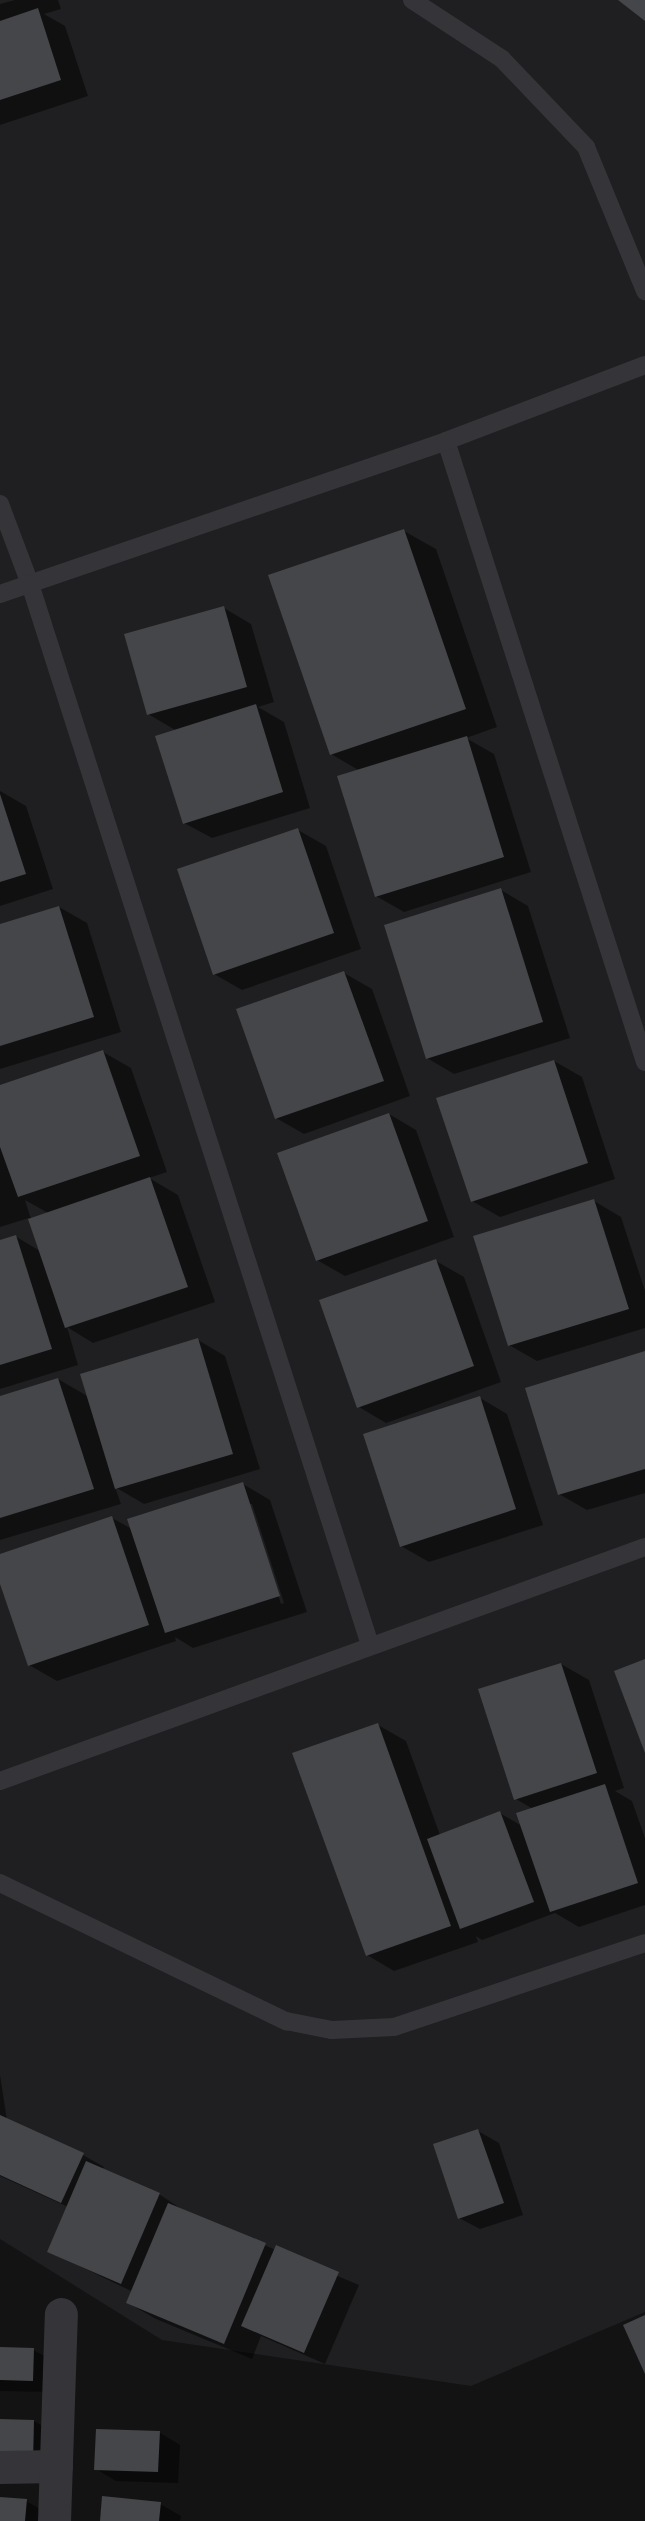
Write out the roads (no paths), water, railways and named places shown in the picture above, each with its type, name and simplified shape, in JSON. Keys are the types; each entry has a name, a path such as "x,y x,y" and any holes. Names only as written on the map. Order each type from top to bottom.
{"street":[{"path":"54,2521 61,2314"},
{"path":"0,2467 56,2466"}],"lane":[{"path":"412,0 502,59 586,147 645,291"},
{"path":"0,594 446,441 645,365"},
{"path":"446,441 645,1062"},
{"path":"0,504 30,584 370,1644"},
{"path":"0,1781 370,1644 645,1547"},
{"path":"0,1883 286,2021 332,2030 394,2026 645,1943"}]}
